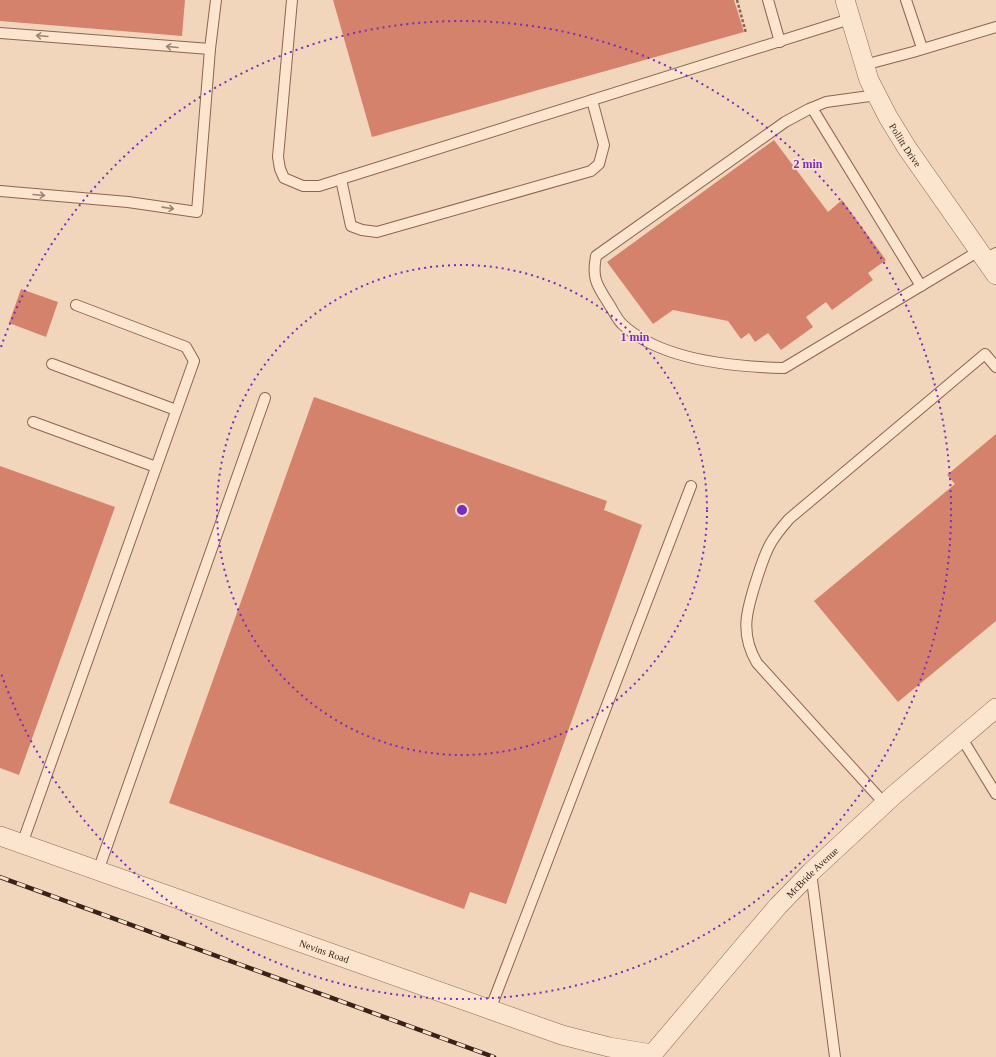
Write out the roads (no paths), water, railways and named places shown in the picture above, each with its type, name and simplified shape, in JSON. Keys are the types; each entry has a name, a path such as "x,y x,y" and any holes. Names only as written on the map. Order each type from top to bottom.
{"street":[{"name":"Pollitt Drive","path":"845,0 869,80 888,117 907,148 987,254 996,275"},
{"name":"McBride Avenue","path":"651,1056 722,974 748,940 811,872 884,804 996,708"},
{"name":"Nevins Road","path":"0,836 587,1043 651,1056"}],"lane":[{"path":"0,191 128,202 197,212 210,49 216,0"},
{"path":"292,0 278,157 280,169 284,178 303,186 320,186 850,19"},
{"path":"768,0 780,42"},
{"path":"906,0 922,48"},
{"path":"864,65 996,26"},
{"path":"0,33 210,49"},
{"path":"877,95 826,102 785,122 596,256 593,270 598,287 622,324 645,341 703,360 753,367 784,368 921,286 987,254"},
{"path":"341,179 351,226 362,230 377,232 591,171 599,164 604,145 592,100"},
{"path":"812,108 921,286"},
{"path":"22,844 194,361 186,347 76,305"},
{"path":"884,804 757,663 751,654 748,642 746,620 749,604 762,564 772,542 789,519 985,354 996,367"},
{"path":"52,364 176,410"},
{"path":"98,871 265,398"},
{"path":"33,422 156,467"},
{"path":"490,1010 691,486"},
{"path":"961,737 996,794"},
{"path":"811,872 835,1057"}],"railway":[{"path":"0,877 494,1057"}]}
